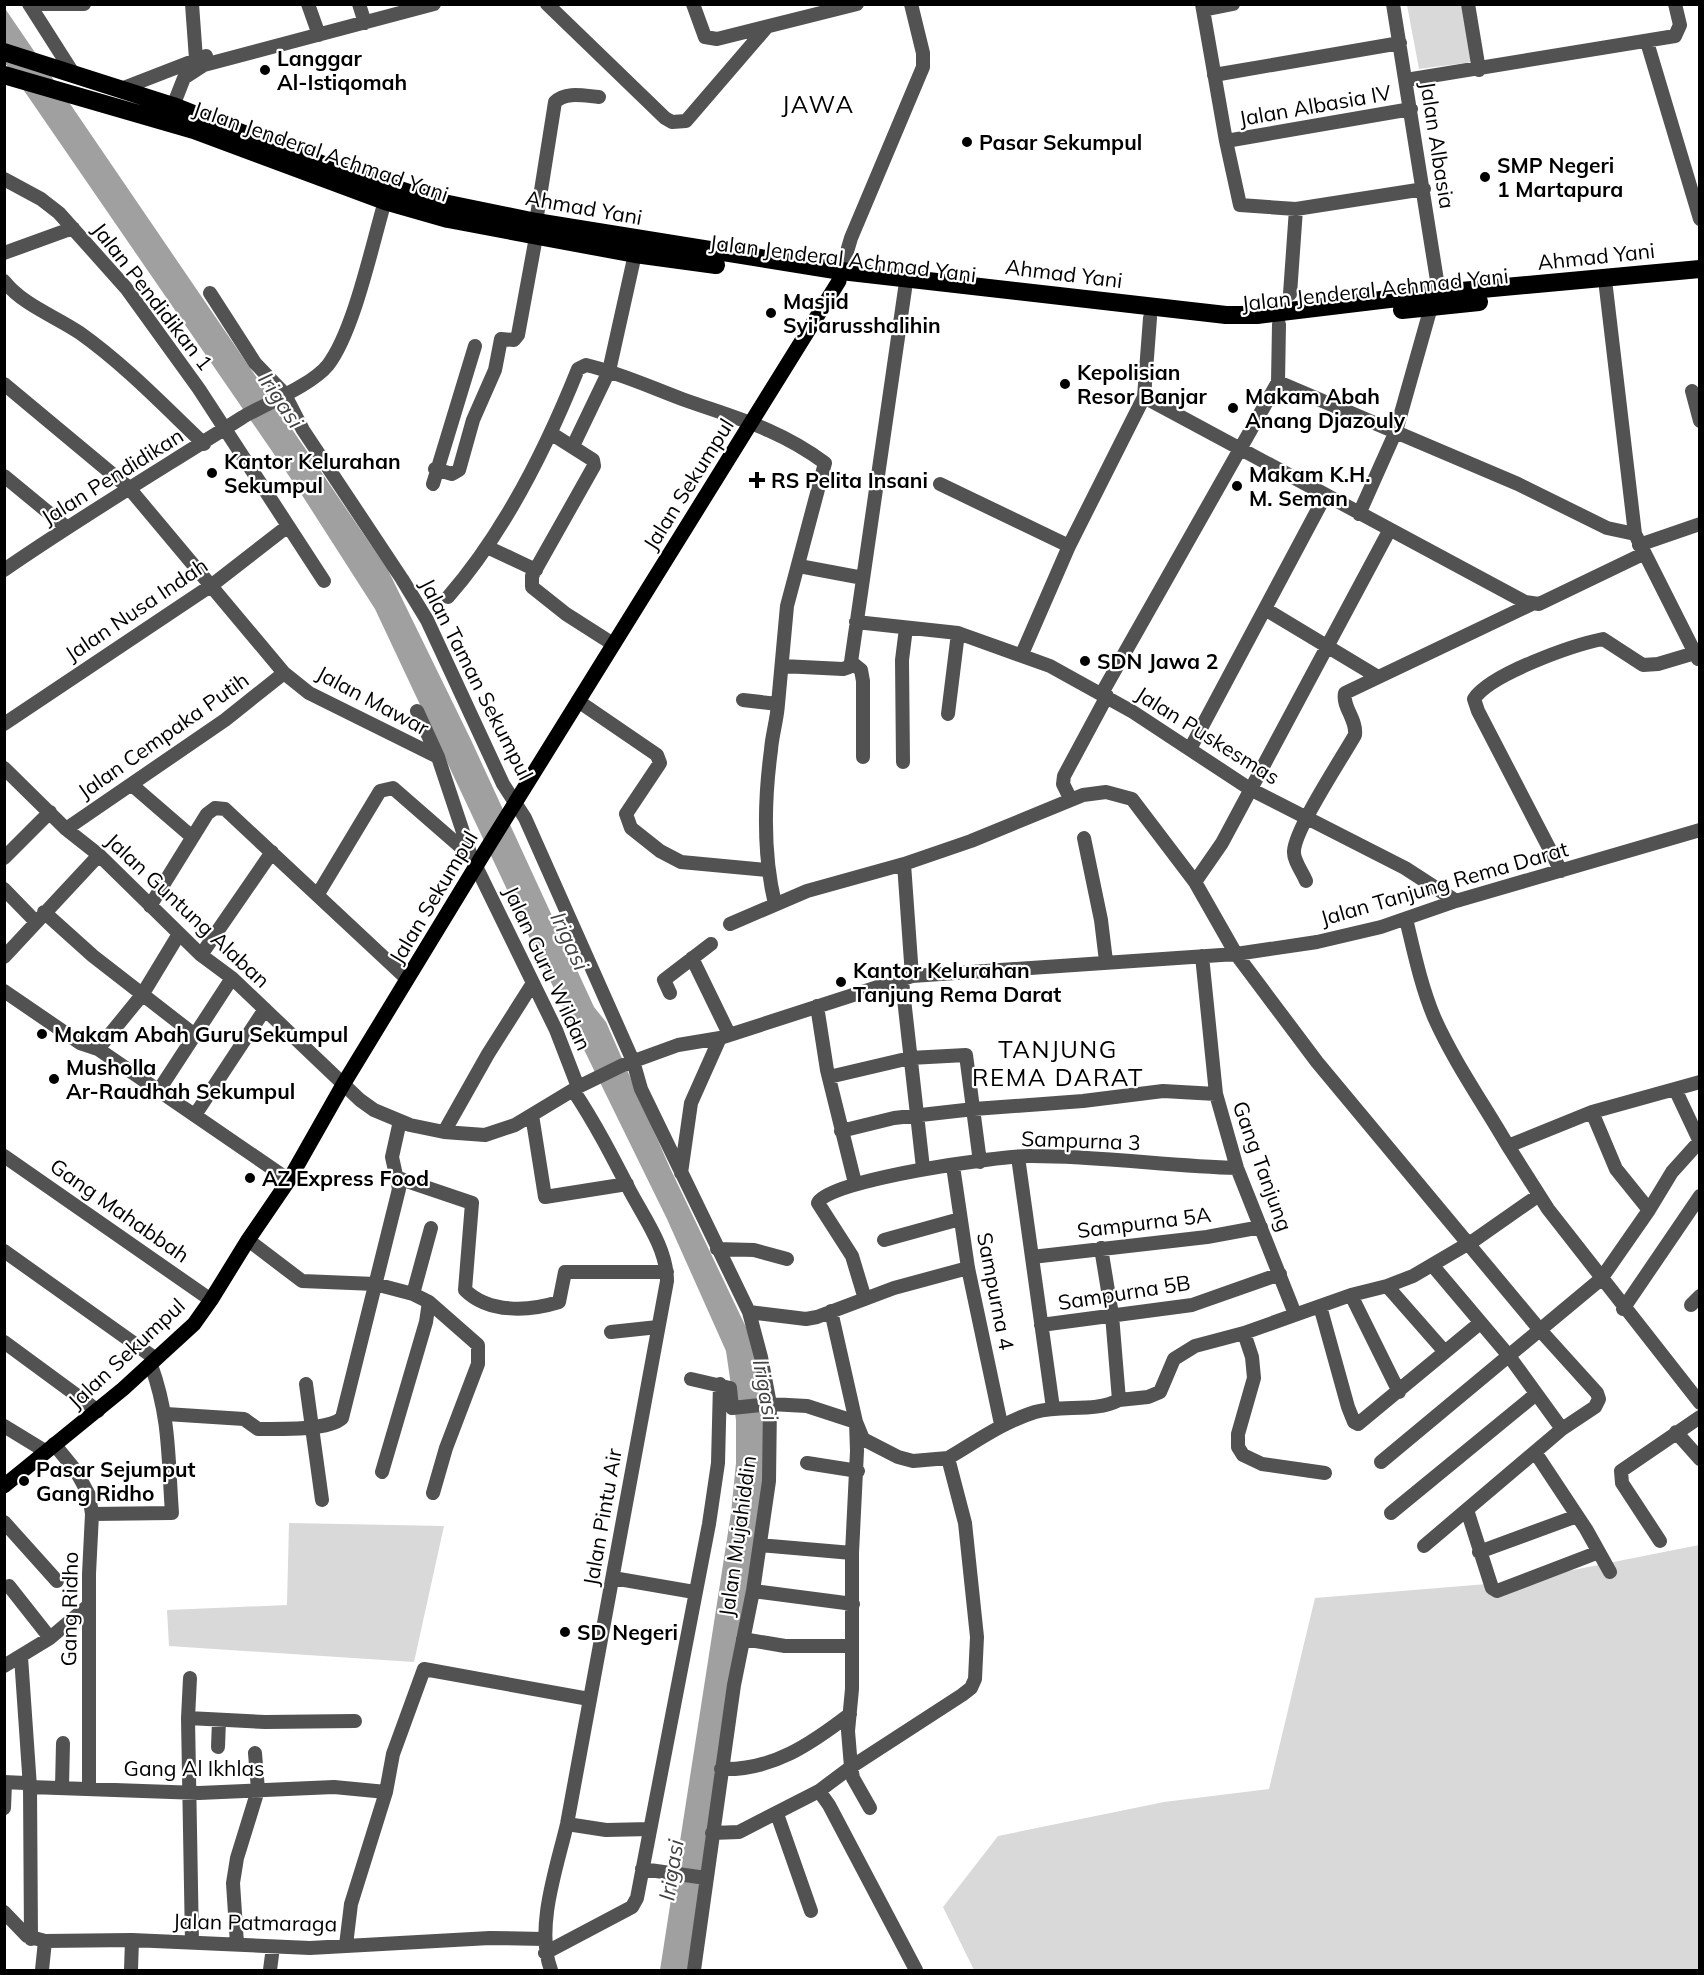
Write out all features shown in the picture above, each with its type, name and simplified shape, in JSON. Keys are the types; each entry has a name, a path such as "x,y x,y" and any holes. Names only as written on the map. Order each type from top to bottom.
{"highway":[{"name":"Ahmad Yani","path":"4,52 173,106 290,159 536,230 840,276 1226,315 1339,312"},
{"name":"Jalan Jenderal Achmad Yani","path":"4,75 48,90 265,149"},
{"name":"Jalan Jenderal Achmad Yani","path":"290,159 385,201 448,219 536,230 635,254 840,276 906,289 1202,325 1279,324 1339,312 1435,300 1606,288 1700,278"},
{"name":"Ahmad Yani","path":"1435,300 1700,269"}],"main road":[{"name":"Jalan Sekumpul","path":"4,1486 98,1411 153,1362 194,1324 211,1300 248,1240 290,1180 344,1083 477,859 512,808 840,276"}],"street":[{"path":"29,4 73,73"},
{"path":"34,4 84,4"},
{"path":"173,106 181,83 194,65 192,4"},
{"path":"308,4 318,31"},
{"path":"121,89 194,65 318,31 395,4"},
{"path":"368,14 434,4"},
{"path":"547,4 665,118 678,123 686,121 766,28"},
{"path":"693,4 705,37 711,39 766,28 857,4"},
{"path":"840,276 851,238 923,67 923,53 911,4"},
{"path":"1233,4 1203,7 1226,141 1240,205 1296,209 1424,189"},
{"name":"Jalan Albasia","path":"1393,4 1424,189 1435,300"},
{"path":"1468,4 1479,70"},
{"path":"1406,80 1647,42 1677,34 1680,26 1676,4"},
{"path":"1647,42 1700,219"},
{"path":"1214,75 1400,43"},
{"path":"435,469 452,474 459,470 472,420 495,370 501,339 514,340 518,335 555,102 568,96 599,97"},
{"name":"Jalan Albasia IV","path":"1226,141 1411,110"},
{"name":"Jalan Pendidikan 1","path":"4,179 41,199 73,228 126,288 226,430 324,581"},
{"name":"Jalan Pendidikan","path":"8,562 204,444 241,418 307,382 327,366 338,348 359,291 385,201"},
{"path":"1290,294 1296,209"},
{"path":"4,253 73,228"},
{"path":"573,446 609,371 635,254"},
{"path":"4,281 29,302 78,332 106,354 204,444"},
{"path":"1561,871 1478,711 1474,699 1480,690 1568,647 1603,639 1643,665 1697,657 1639,544 1606,288"},
{"path":"782,666 843,669 849,668 851,662 906,289"},
{"name":"Jalan Taman Sekumpul","path":"210,293 402,579 427,620 628,1063"},
{"path":"1359,514 1396,431 1435,300"},
{"path":"1022,654 1069,546 1144,397 1150,318"},
{"path":"1071,800 1063,784 1064,776 1105,695 1278,382 1279,324"},
{"path":"433,484 435,469 475,346"},
{"path":"448,597 474,567 487,547 552,434 578,369 586,365 751,421 784,436 825,463 825,471 811,507 799,566 787,606 778,704 768,774 767,870 775,904"},
{"path":"1278,382 1518,484 1639,544"},
{"name":"Jalan Mawar","path":"4,384 129,488 212,585 242,626 284,673 309,693 438,757 477,859"},
{"path":"1692,391 1700,422"},
{"path":"1144,397 1389,531 1532,604"},
{"path":"552,434 593,460 593,470 530,581 535,592 614,644"},
{"path":"4,476 66,527"},
{"path":"940,484 1069,546"},
{"path":"1190,749 1325,496"},
{"path":"1306,881 1293,854 1307,819 1355,735 1355,725 1344,698 1345,693 1532,604 1539,604 1639,544 1700,524"},
{"name":"Jalan Nusa Indah","path":"4,724 212,585 288,526"},
{"path":"1195,882 1222,843 1389,531"},
{"path":"487,547 536,570"},
{"path":"799,566 862,578"},
{"path":"1265,609 1378,677"},
{"name":"Jalan Puskesmas","path":"856,622 958,633 1022,654 1105,695 1250,789 1405,868 1456,901"},
{"path":"903,762 902,660 906,628"},
{"path":"948,714 958,633"},
{"path":"851,662 861,670 863,681 863,757"},
{"name":"Jalan Cempaka Putih","path":"66,829 225,720 284,673"},
{"path":"743,700 778,704"},
{"path":"578,701 660,759 660,763 626,814 625,819 631,828 660,852 681,862 767,870"},
{"path":"417,711 438,757"},
{"name":"Jalan Guntung Alaban","path":"4,768 66,829 99,855 201,955 232,978 344,1083"},
{"path":"132,785 191,837"},
{"path":"318,894 380,791 393,788 477,859"},
{"path":"730,924 807,891 904,864 971,841 1071,800 1106,792 1132,799 1195,882 1236,954 1317,1062 1470,1243 1540,1330 1598,1396 1595,1407 1562,1429 1424,1546"},
{"path":"150,906 207,814 219,807 225,809 318,894 407,979"},
{"path":"4,858 50,813"},
{"name":"Jalan Tanjung Rema Darat","path":"344,1083 374,1110 400,1121 444,1132 485,1135 500,1132 578,1087 628,1063 678,1045 725,1036 907,979 1021,971 1106,961 1236,954 1339,938 1406,919 1456,901 1700,830"},
{"path":"1084,838 1101,920 1106,961"},
{"path":"201,955 272,852"},
{"path":"4,957 99,855"},
{"name":"Jalan Guru Wildan","path":"477,859 555,1029 578,1087"},
{"path":"904,864 910,1058 923,1168"},
{"path":"4,889 196,1036"},
{"path":"1406,919 1419,975 1434,1016 1454,1056 1508,1146 1539,1196 1623,1309 1700,1403"},
{"path":"98,1049 142,995 179,934"},
{"path":"670,993 664,980 711,944"},
{"name":"Gang Tanjung","path":"1202,956 1216,1094 1237,1168 1295,1314"},
{"path":"681,1175 691,1103 725,1036 692,958"},
{"path":"159,1090 232,978"},
{"path":"444,1132 488,1054 533,983"},
{"path":"4,992 80,1043 98,1049 290,1180"},
{"path":"817,1006 829,1077 855,1183"},
{"path":"195,1115 265,1009"},
{"path":"829,1077 910,1058 966,1055 980,1162"},
{"name":"Jalan Mujahiddin","path":"628,1063 748,1312 761,1357 766,1405 769,1481 753,1591 721,1769 712,1833 702,1877 694,1971"},
{"path":"1508,1146 1592,1112 1700,1082"},
{"name":"Jalan Pintu Air","path":"551,1971 545,1953 544,1939 613,1578 667,1272 647,1220 578,1087"},
{"path":"1381,1462 1601,1279 1649,1210 1672,1172 1699,1142 1675,1089"},
{"path":"842,1131 894,1118 918,1117 974,1108 1083,1101 1163,1091 1216,1094"},
{"path":"1592,1112 1616,1169 1649,1210"},
{"path":"532,1115 545,1197 627,1184"},
{"path":"165,1414 244,1419 258,1429 312,1427 335,1422 342,1418 399,1189 392,1156 400,1121"},
{"name":"Gang Mahabbah","path":"4,1156 211,1300"},
{"path":"1018,1157 1053,1408"},
{"name":"Sampurna 3","path":"865,1299 852,1257 818,1203 826,1195 855,1183 923,1168 1018,1157 1237,1168"},
{"name":"Sampurna 4","path":"953,1166 968,1268 1001,1424"},
{"path":"398,1178 472,1203 465,1290 485,1302 507,1308 529,1309 559,1302 565,1272 667,1272"},
{"path":"831,1311 856,1422 863,1439 898,1457 913,1461 948,1458 1001,1424 1053,1408 1102,1406 1119,1400 1155,1395 1164,1386 1174,1359 1195,1346 1244,1333 1351,1294 1387,1286 1433,1266 1539,1196"},
{"path":"1623,1309 1700,1196"},
{"path":"884,1240 960,1219"},
{"name":"Sampurna 5A","path":"1032,1257 1207,1237 1261,1227"},
{"path":"413,1294 431,1228"},
{"path":"248,1240 302,1281 375,1284 413,1294 429,1302 477,1345 480,1355 433,1492"},
{"path":"1101,1248 1112,1315 1119,1400"},
{"path":"717,1249 754,1250 787,1259"},
{"path":"4,1251 153,1362 163,1398 172,1513 92,1514"},
{"path":"1433,1266 1509,1356 1562,1429"},
{"path":"748,1312 806,1319 968,1268"},
{"name":"Sampurna 5B","path":"1041,1325 1192,1305 1280,1274"},
{"path":"1387,1286 1446,1352"},
{"path":"1351,1294 1399,1392"},
{"path":"382,1472 426,1322 429,1302"},
{"path":"1320,1306 1348,1407 1355,1424 1363,1422 1480,1323"},
{"path":"611,1332 658,1327"},
{"path":"1244,1333 1252,1357 1254,1378 1238,1434 1238,1448 1243,1455 1262,1464 1325,1473"},
{"path":"4,1341 98,1411"},
{"path":"691,1379 730,1388 732,1408 766,1405 807,1406 856,1422"},
{"path":"306,1384 322,1500"},
{"path":"545,1953 632,1906 637,1898 718,1463 720,1384"},
{"path":"1391,1513 1536,1394"},
{"path":"1660,1541 1620,1477 1626,1465 1700,1417"},
{"path":"856,1422 858,1471 852,1553 853,1604 848,1731 853,1778 870,1808"},
{"name":"Gang Ridho","path":"4,1426 49,1448 70,1462 91,1502 89,1787"},
{"path":"1676,1432 1700,1459"},
{"path":"1535,1452 1610,1572"},
{"path":"712,1833 739,1832 819,1791 851,1767 971,1688 975,1679 976,1637 965,1522 948,1458"},
{"path":"807,1463 858,1471"},
{"path":"1467,1510 1492,1588 1497,1591 1599,1552"},
{"path":"1479,1552 1577,1516"},
{"path":"4,1522 57,1581"},
{"path":"760,1545 852,1553"},
{"path":"613,1578 694,1592"},
{"path":"9,1587 50,1638"},
{"path":"753,1591 853,1604"},
{"path":"31,1938 29,1915 30,1787 10,1659 50,1638 89,1605"},
{"path":"743,1640 785,1646 852,1646"},
{"path":"346,1945 351,1904 386,1792 393,1754 424,1668 589,1699"},
{"path":"190,1678 188,1718 192,1942"},
{"path":"721,1769 741,1770 792,1755 850,1714"},
{"path":"188,1718 356,1721"},
{"path":"218,1748 219,1720"},
{"path":"62,1787 63,1743"},
{"path":"237,1944 232,1883 237,1858 258,1790 255,1753"},
{"path":"4,1808 5,1782"},
{"name":"Gang Al Ikhlas","path":"5,1782 25,1783 30,1787 189,1791 334,1787 386,1792"},
{"path":"819,1791 829,1805 916,1971"},
{"path":"777,1814 812,1911"},
{"path":"567,1824 606,1830 650,1829"},
{"path":"642,1869 702,1877"},
{"path":"8,1914 29,1915"},
{"path":"8,1914 31,1938"},
{"name":"Jalan Patmaraga","path":"31,1938 45,1941 132,1940 273,1947 490,1938 544,1939"},
{"path":"131,1971 132,1940"},
{"path":"42,1971 45,1941"},
{"path":"270,1971 273,1947"}],"shaded area":[{"path":"1407,5 1463,5 1473,62 1419,69"},
{"path":"4,7 388,570 471,740 594,1007 606,1022 670,1168 754,1344 766,1395 767,1465 691,1970 660,1970 731,1513 736,1463 736,1420 726,1351 667,1219 542,964 375,609 300,492 5,63"},
{"path":"289,1523 444,1526 414,1662 169,1646 167,1610 287,1605"},
{"path":"1699,1545 1699,1970 974,1970 943,1907 998,1836 1164,1802 1269,1789 1315,1598 1512,1582"}],"place":[{"name":"Langgar Al-Istiqomah","path":"265,70"},
{"name":"Pasar Sekumpul","path":"967,142"},
{"name":"SMP Negeri 1 Martapura","path":"1485,177"},
{"name":"Masjid Syi'arusshalihin","path":"771,313"},
{"name":"Kepolisian Resor Banjar","path":"1065,384"},
{"name":"Makam Abah Anang Djazouly","path":"1233,408"},
{"name":"Kantor Kelurahan Sekumpul","path":"212,473"},
{"name":"RS Pelita Insani","path":"757,480"},
{"name":"Makam K.H. M. Seman","path":"1237,486"},
{"name":"SDN Jawa 2","path":"1085,661"},
{"name":"Kantor Kelurahan Tanjung Rema Darat","path":"841,982"},
{"name":"Makam Abah Guru Sekumpul","path":"42,1034"},
{"name":"Musholla Ar-Raudhah Sekumpul","path":"54,1079"},
{"name":"AZ Express Food","path":"250,1178"},
{"name":"Pasar Sejumput Gang Ridho","path":"24,1481"},
{"name":"SD Negeri","path":"565,1632"}],"district":[{"name":"JAWA","path":"818,104"},
{"name":"TANJUNG REMA DARAT","path":"1058,1063"}],"water label":[{"name":"Irigasi","path":"281,400"},
{"name":"Irigasi","path":"570,941"},
{"name":"Irigasi","path":"766,1390"},
{"name":"Irigasi","path":"671,1870"}]}
